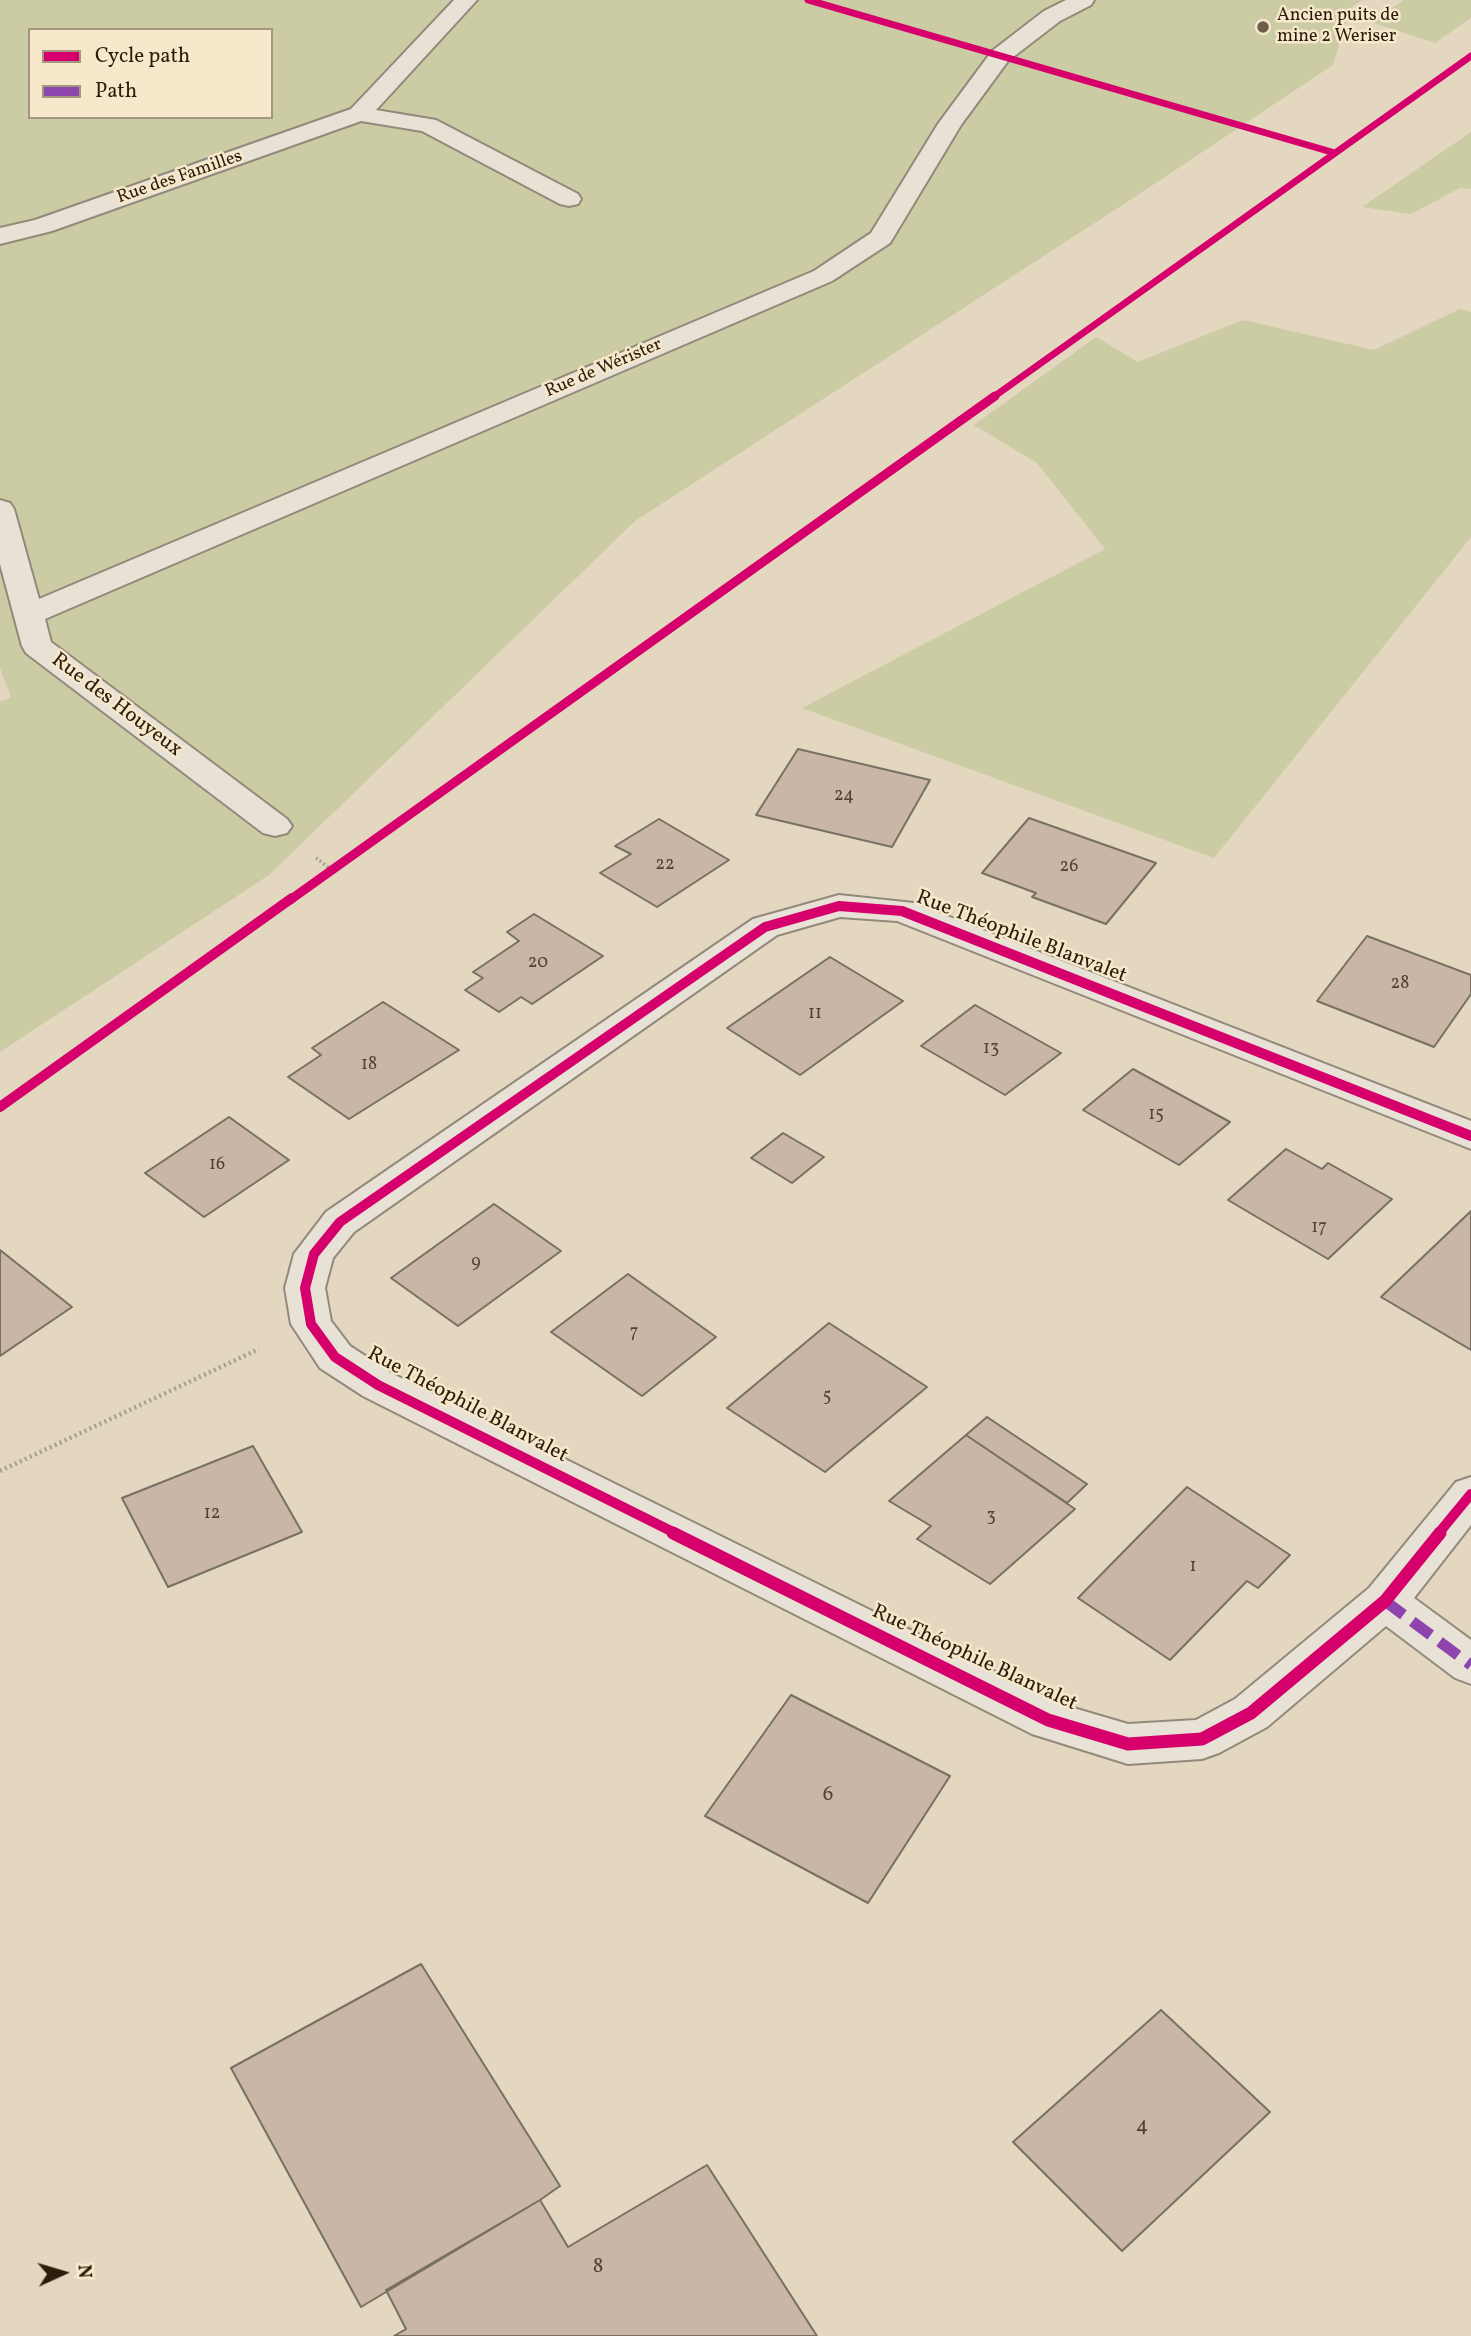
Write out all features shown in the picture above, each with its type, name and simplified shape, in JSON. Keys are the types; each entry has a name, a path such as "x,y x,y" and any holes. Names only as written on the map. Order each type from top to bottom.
{"street":[{"name":"Rue des Familles","path":"0,236 43,226 359,114 466,0"},
{"name":"Rue de Wérister","path":"28,615 823,276 881,238 950,124 1000,56 1052,16 1083,0"},
{"name":"Rue des Familles","path":"359,114 428,125 569,199"},
{"name":"Rue des Houyeux","path":"0,509 37,646 275,826"},
{"name":"Rue Théophile Blanvalet","path":"1471,1136 902,911 839,906 765,927 340,1222 314,1255 305,1288 311,1324 335,1357 378,1385 1048,1720 1128,1744 1202,1739 1251,1713 1385,1601 1471,1494"},
{"path":"1385,1601 1471,1665"}],"path":[{"path":"321,878 343,862"},
{"path":"0,1471 311,1324"}],"green space":[{"path":"0,0 1363,0 1350,8 1333,65 635,521 269,875 0,1052 0,702 11,697 0,668"},
{"path":"1404,0 1471,0 1471,18 1435,43 1371,22"},
{"path":"1471,132 1471,189 1460,188 1411,214 1362,207"},
{"path":"1460,309 1471,312 1471,537 1214,858 802,708 1105,549 1037,463 974,425 1096,337 1138,362 1243,320 1374,350"}],"building":[{"path":"798,749 930,780 892,847 756,815"},
{"path":"1029,818 1156,863 1106,924 1032,897 1036,893 982,873"},
{"path":"659,819 729,860 657,907 600,873 631,854 615,846"},
{"path":"534,914 603,956 532,1004 521,997 499,1012 465,990 483,978 473,972 519,941 507,932"},
{"path":"1367,936 1471,975 1471,994 1434,1047 1317,1001"},
{"path":"830,957 903,1001 800,1075 727,1028"},
{"path":"383,1002 459,1050 349,1119 288,1077 321,1055 312,1048"},
{"path":"975,1005 1061,1053 1005,1095 921,1046"},
{"path":"1133,1069 1230,1122 1179,1165 1083,1110"},
{"path":"229,1117 289,1160 204,1217 145,1173"},
{"path":"783,1133 824,1157 792,1183 751,1158"},
{"path":"1286,1149 1322,1169 1328,1163 1392,1199 1328,1259 1228,1200"},
{"path":"494,1204 561,1251 458,1326 391,1278"},
{"path":"1471,1211 1471,1350 1381,1297"},
{"path":"0,1250 72,1307 0,1356"},
{"path":"628,1274 716,1337 642,1396 551,1332"},
{"path":"829,1323 927,1387 825,1472 727,1408"},
{"path":"987,1417 1087,1484 1067,1503 966,1435"},
{"path":"966,1435 1075,1509 990,1584 917,1539 931,1526 889,1501"},
{"path":"253,1446 302,1532 168,1587 122,1498"},
{"path":"1187,1487 1290,1555 1258,1588 1247,1581 1170,1660 1078,1598"},
{"path":"791,1695 950,1776 868,1903 705,1816"},
{"path":"421,1964 560,2186 361,2307 231,2068"},
{"path":"1161,2010 1270,2112 1122,2251 1013,2142"},
{"path":"707,2165 817,2336 394,2336 406,2329 386,2290 540,2200 568,2247"}],"marked path":[{"path":"1385,1601 1471,1665"}],"cycle path":[{"path":"808,0 1335,153"},
{"path":"0,1107 1471,56"},
{"path":"1471,1136 902,911 839,906 765,927 340,1222 314,1254 305,1288 311,1324 335,1357 378,1385 1048,1720 1128,1744 1202,1739 1251,1713 1385,1601 1471,1494"}],"place":[{"name":"Ancien puits de mine 2 Weriser","path":"1263,27"}]}
